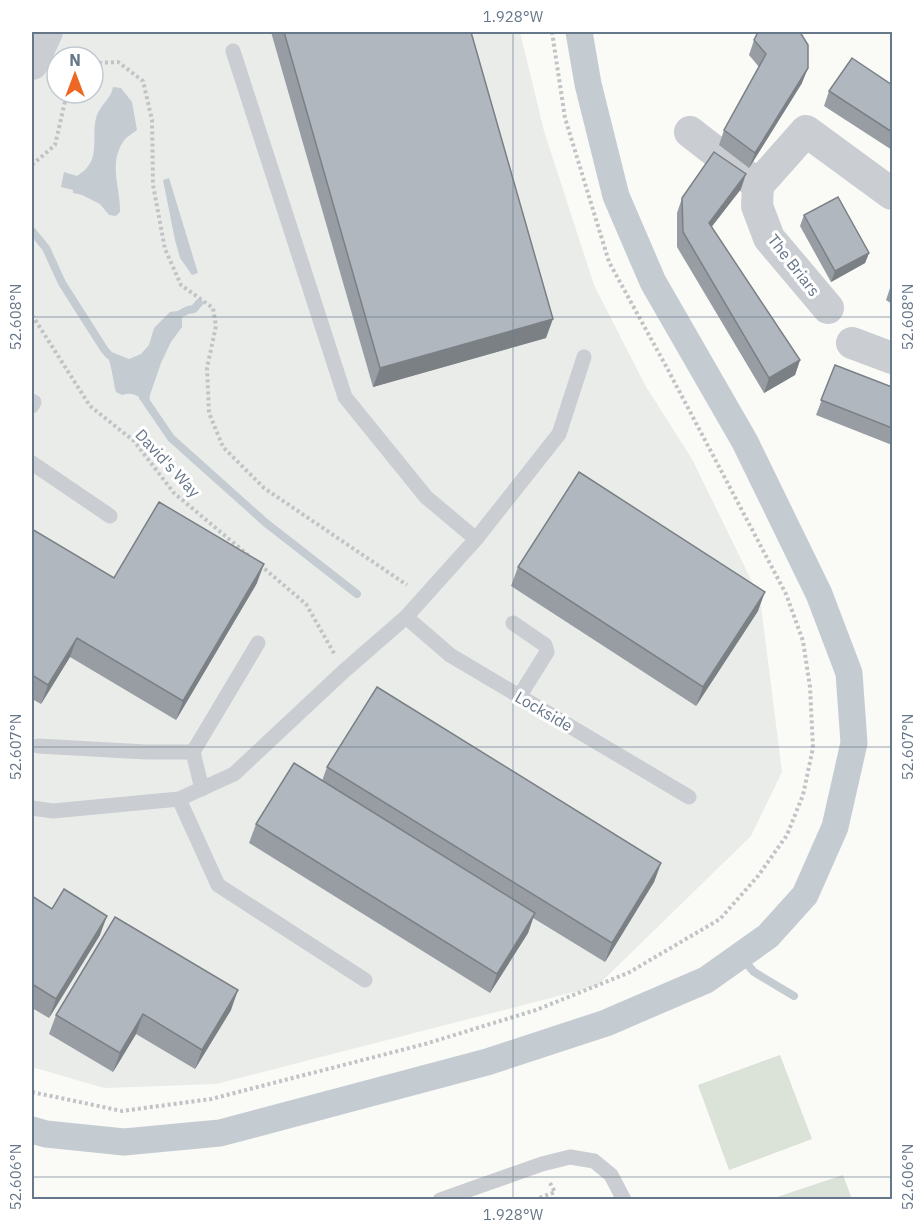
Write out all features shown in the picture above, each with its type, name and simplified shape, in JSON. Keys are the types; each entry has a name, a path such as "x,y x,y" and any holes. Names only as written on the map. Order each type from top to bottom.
{"street":[{"path":"690,132 758,185 806,131 892,194"},
{"name":"The Briars","path":"758,185 757,206 769,238 828,308"},
{"path":"852,343 892,358"}],"lane":[{"path":"233,51 345,397 426,497 476,539"},
{"path":"32,808 53,811 179,799 234,774 344,671 406,617 476,539 559,434 584,357"},
{"path":"32,400 34,402 32,406"},
{"path":"32,463 110,516"},
{"name":"Lockside","path":"406,617 450,655 689,797"},
{"path":"513,623 546,645 547,652 519,697"},
{"path":"202,789 193,752 258,643"},
{"path":"38,746 146,752 193,752"},
{"path":"179,799 218,885 364,980"},
{"path":"440,1200 542,1164 570,1157 594,1161 611,1175 624,1200"}],"path":[{"path":"105,63 118,62 143,81 152,120 153,185 165,249 181,285 213,308 216,326 207,368 209,413 224,447 264,488 424,598"},
{"path":"32,165 55,145 64,105"},
{"name":"David's Way","path":"32,315 90,406 134,441 174,493 306,604 344,671"}],"shaded area":[{"path":"32,32 520,32 544,131 594,285 645,385 692,459 760,598 782,772 751,836 597,986 216,1084 104,1088 32,1067"},
{"path":"113,87 121,88 132,102 137,130 124,140 116,159 120,212 116,216 109,215 100,204 73,193 73,190 61,187 64,172 77,176 86,169 91,161 95,121"},
{"path":"169,178 198,273 192,275 180,258 175,240 163,180"},
{"path":"170,312 182,313 182,327 171,342 161,363 149,405 134,394 122,395 116,392 104,349 129,359 141,354 149,345 154,328"},
{"path":"780,1055 812,1139 729,1170 698,1085"},
{"path":"843,1175 852,1199 771,1199"}],"building":[{"path":"284,32 471,32 553,319 380,368"},
{"path":"758,32 800,32 808,45 808,68 755,153 724,130 766,54 754,40"},
{"path":"852,58 892,85 892,132 829,91"},
{"path":"714,152 746,174 709,223 800,360 769,378 683,232 682,198"},
{"path":"838,197 869,253 835,271 804,215"},
{"path":"835,365 892,387 892,428 821,400"},
{"path":"579,472 765,592 703,687 518,567"},
{"path":"159,502 264,564 183,701 77,638 48,685 32,675 32,529 114,578"},
{"path":"377,687 661,863 612,943 327,767"},
{"path":"294,763 535,913 497,974 256,824"},
{"path":"64,889 107,916 56,999 32,984 32,896 52,909"},
{"path":"115,917 238,990 202,1050 143,1014 120,1053 56,1015"}],"waterway":[{"path":"32,1130 46,1134 124,1142 220,1133 487,1062 606,1023 706,980 768,936 805,895 835,827 854,743 849,673 819,594 745,442 653,282 616,196 588,84 579,32"},
{"path":"32,231 46,248 62,283 109,355"},
{"path":"182,313 194,309 199,303"},
{"path":"143,397 171,438 266,523 357,594"},
{"path":"740,956 754,972 794,996"}]}
